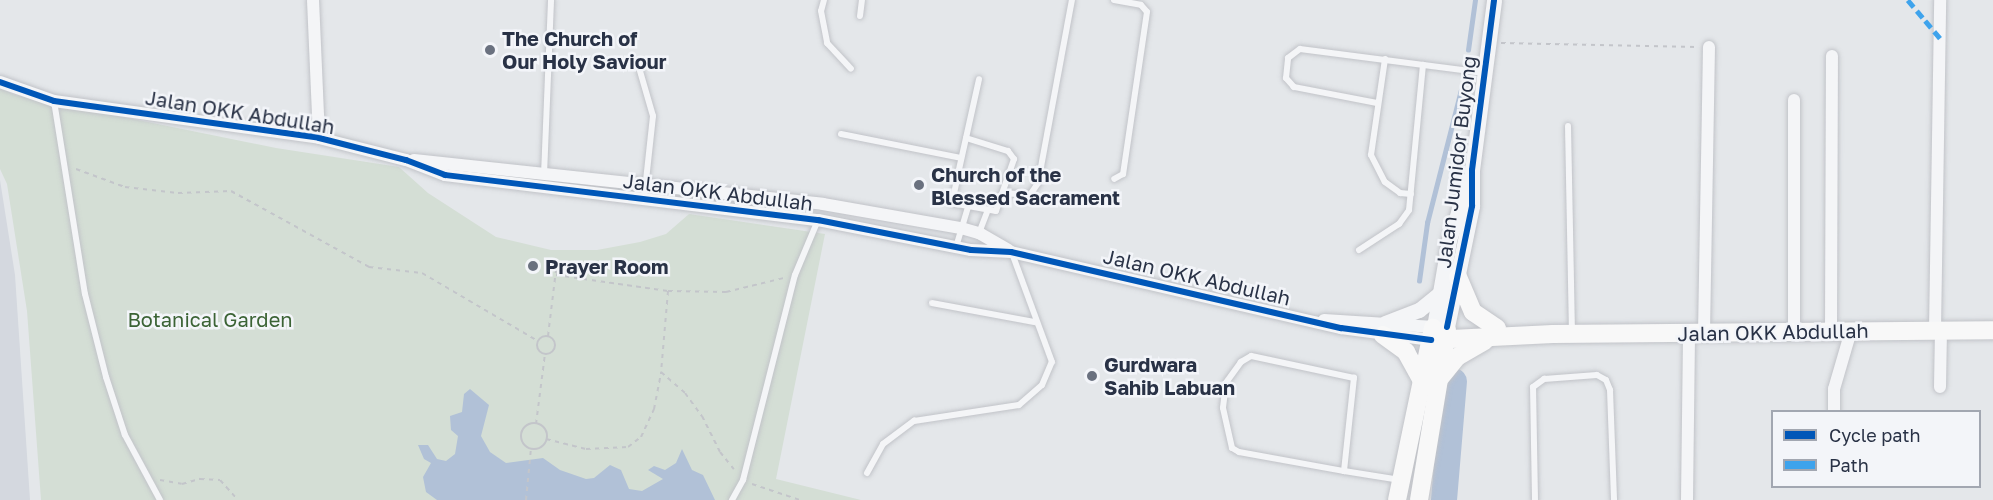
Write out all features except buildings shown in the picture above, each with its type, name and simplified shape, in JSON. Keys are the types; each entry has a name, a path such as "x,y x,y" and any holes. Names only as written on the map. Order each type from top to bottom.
{"main road":[{"path":"1439,379 1457,357 1493,333 1473,312 1458,277"},
{"path":"1384,329 1406,352 1421,379"},
{"name":"Jalan OKK Abdullah","path":"1439,334 1993,330"},
{"path":"1397,500 1421,379 1439,334"},
{"path":"1419,500 1439,379 1439,334"}],"street":[{"path":"313,0 319,138"},
{"name":"Jalan Jumidor Buyong","path":"1439,334 1458,277 1472,206 1472,170 1494,0"},
{"path":"1940,0 1938,330 1940,387"},
{"path":"1687,500 1708,47"},
{"path":"1831,331 1832,56"},
{"name":"Jalan OKK Abdullah","path":"0,82 54,101 319,138 406,160 445,175 818,220 956,246 1011,252 1311,320 1439,334"},
{"path":"1794,100 1794,332"},
{"name":"Jalan OKK Abdullah","path":"406,160 439,159 544,174 823,204 961,228 979,233 1011,252"},
{"name":"Jalan Jumidor Buyong","path":"1439,334 1440,293 1458,205 1472,170"},
{"path":"1384,329 1419,310 1440,293"},
{"path":"1834,410 1834,389 1851,331"}],"lane":[{"path":"543,188 551,0"},
{"path":"824,0 821,11 826,43 851,69"},
{"path":"860,16 862,0"},
{"path":"1003,193 1030,195 1038,183 1072,0"},
{"path":"1114,0 1141,5 1147,12 1123,174 1114,179"},
{"path":"1377,103 1307,92 1294,87 1284,68 1288,58 1300,49 1485,73"},
{"path":"1385,59 1371,146 1373,165 1385,182 1400,193 1411,194"},
{"path":"1359,250 1399,224 1409,210 1423,65"},
{"path":"640,71 654,116 644,200"},
{"path":"966,138 1012,155 1014,164 996,211 987,212 952,203 961,158 979,79"},
{"path":"54,101 86,294 106,377 125,435 160,500"},
{"path":"1568,126 1572,334"},
{"path":"841,134 961,158"},
{"path":"956,246 968,207"},
{"path":"979,233 987,212"},
{"path":"732,500 743,480 795,274 818,220"},
{"path":"867,473 883,444 915,421 930,416 993,411 1028,400 1042,385 1052,362 1035,322 1011,252"},
{"path":"932,303 1035,322"},
{"path":"1344,471 1354,378 1251,356 1240,362 1226,383 1223,408 1232,448 1344,471 1401,480"},
{"path":"1535,500 1533,387 1544,379 1597,375 1606,380 1610,390 1614,500"}],"path":[{"path":"1488,43 1708,47"},
{"path":"63,165 124,187 178,193 231,191 369,267 422,273 538,341"},
{"path":"545,354 552,352 555,344 548,336 557,262"},
{"path":"556,275 668,291 726,292 795,274"},
{"path":"546,439 586,449 628,447 641,437 654,409 661,372 668,291"},
{"path":"538,341 548,336"},
{"path":"538,341 538,349 545,354"},
{"path":"536,424 545,354"},
{"path":"661,372 702,416 720,452 743,480 761,489 800,500"},
{"path":"526,500 531,448 522,440 522,432 528,425 536,424 546,431 546,439 543,446 531,448"},
{"path":"151,485 163,478 182,484 200,478 220,480 238,500"}],"shaded area":[{"path":"0,180 15,275 30,500 0,500"}],"green space":[{"name":"Botanical Garden","path":"0,88 15,95 276,148 399,167 428,193 496,237 551,250 597,250 640,242 666,234 689,214 825,234 776,479 861,500 41,500 27,311 7,184 0,169"}],"water":[{"path":"470,389 489,405 481,436 490,452 506,463 543,458 560,470 586,479 594,478 610,465 621,470 629,489 642,491 663,479 648,470 654,466 665,470 676,463 682,449 692,470 703,475 715,500 437,500 426,492 423,477 431,463 424,459 418,445 428,445 437,459 446,461 455,454 458,436 451,430 450,416 462,412 464,394"}],"waterway":[{"path":"1468,50 1475,0"},
{"path":"1419,281 1427,223 1461,90"},
{"path":"1444,500 1454,381"}],"marked path":[{"path":"1908,0 1940,38"}],"cycle path":[{"path":"1447,327 1472,206 1472,170 1494,0"},
{"path":"0,82 54,101 319,138 406,160 445,175 818,220 971,250 1011,252 1341,328 1431,340"}],"place":[{"name":"The Church of Our Holy Saviour","path":"490,50"},
{"name":"Church of the Blessed Sacrament","path":"919,185"},
{"name":"Prayer Room","path":"533,266"},
{"name":"Gurdwara Sahib Labuan","path":"1092,376"}]}
